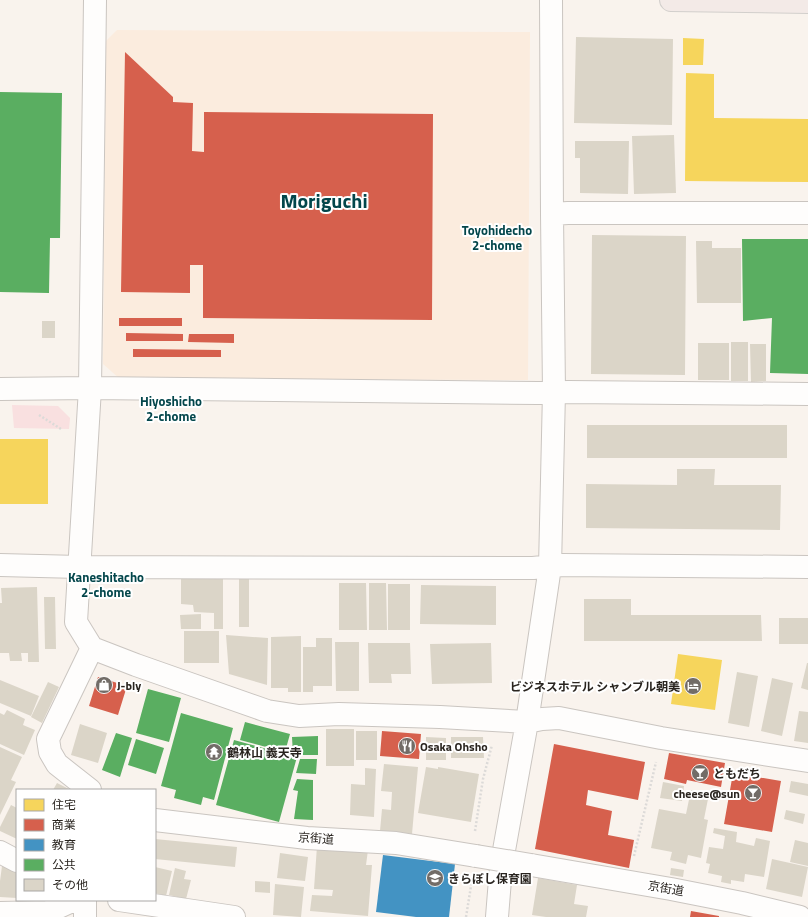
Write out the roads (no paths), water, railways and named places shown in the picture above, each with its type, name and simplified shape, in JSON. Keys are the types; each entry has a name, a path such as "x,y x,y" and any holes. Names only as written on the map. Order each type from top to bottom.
{"highway":[{"path":"671,0 808,2"}],"street":[{"path":"95,0 90,388 76,622 92,648 267,711 300,716 339,714 440,717 527,722 559,718 661,738 808,761"},
{"path":"497,917 501,867 527,722 550,567 554,392 551,0"},
{"path":"552,214 808,213"},
{"path":"0,389 90,388 538,393 808,394"},
{"path":"0,565 79,567 533,568 563,565 808,566"},
{"path":"89,789 57,764 50,752 48,739 92,648"},
{"name":"京街道","path":"156,820 307,838 396,843 671,889 742,903 800,917"},
{"path":"0,852 16,860"},
{"path":"0,913 48,912 72,901"},
{"path":"85,901 85,917"},
{"path":"125,901 234,917"}],"place":[{"name":"J-bly","path":"104,685"},
{"name":"ビジネスホテル シャンブル朝美","path":"693,686"},
{"name":"Osaka Ohsho","path":"407,746"},
{"name":"鶴林山 義天寺","path":"214,752"},
{"name":"ともだち","path":"700,773"},
{"name":"cheese@sun","path":"753,793"},
{"name":"きらぼし保育園","path":"435,878"}],"district":[{"name":"Moriguchi","path":"324,200"},
{"name":"Toyohidecho 2-chome","path":"497,238"},
{"name":"Hiyoshicho 2-chome","path":"171,408"},
{"name":"Kaneshitacho 2-chome","path":"106,584"}]}
